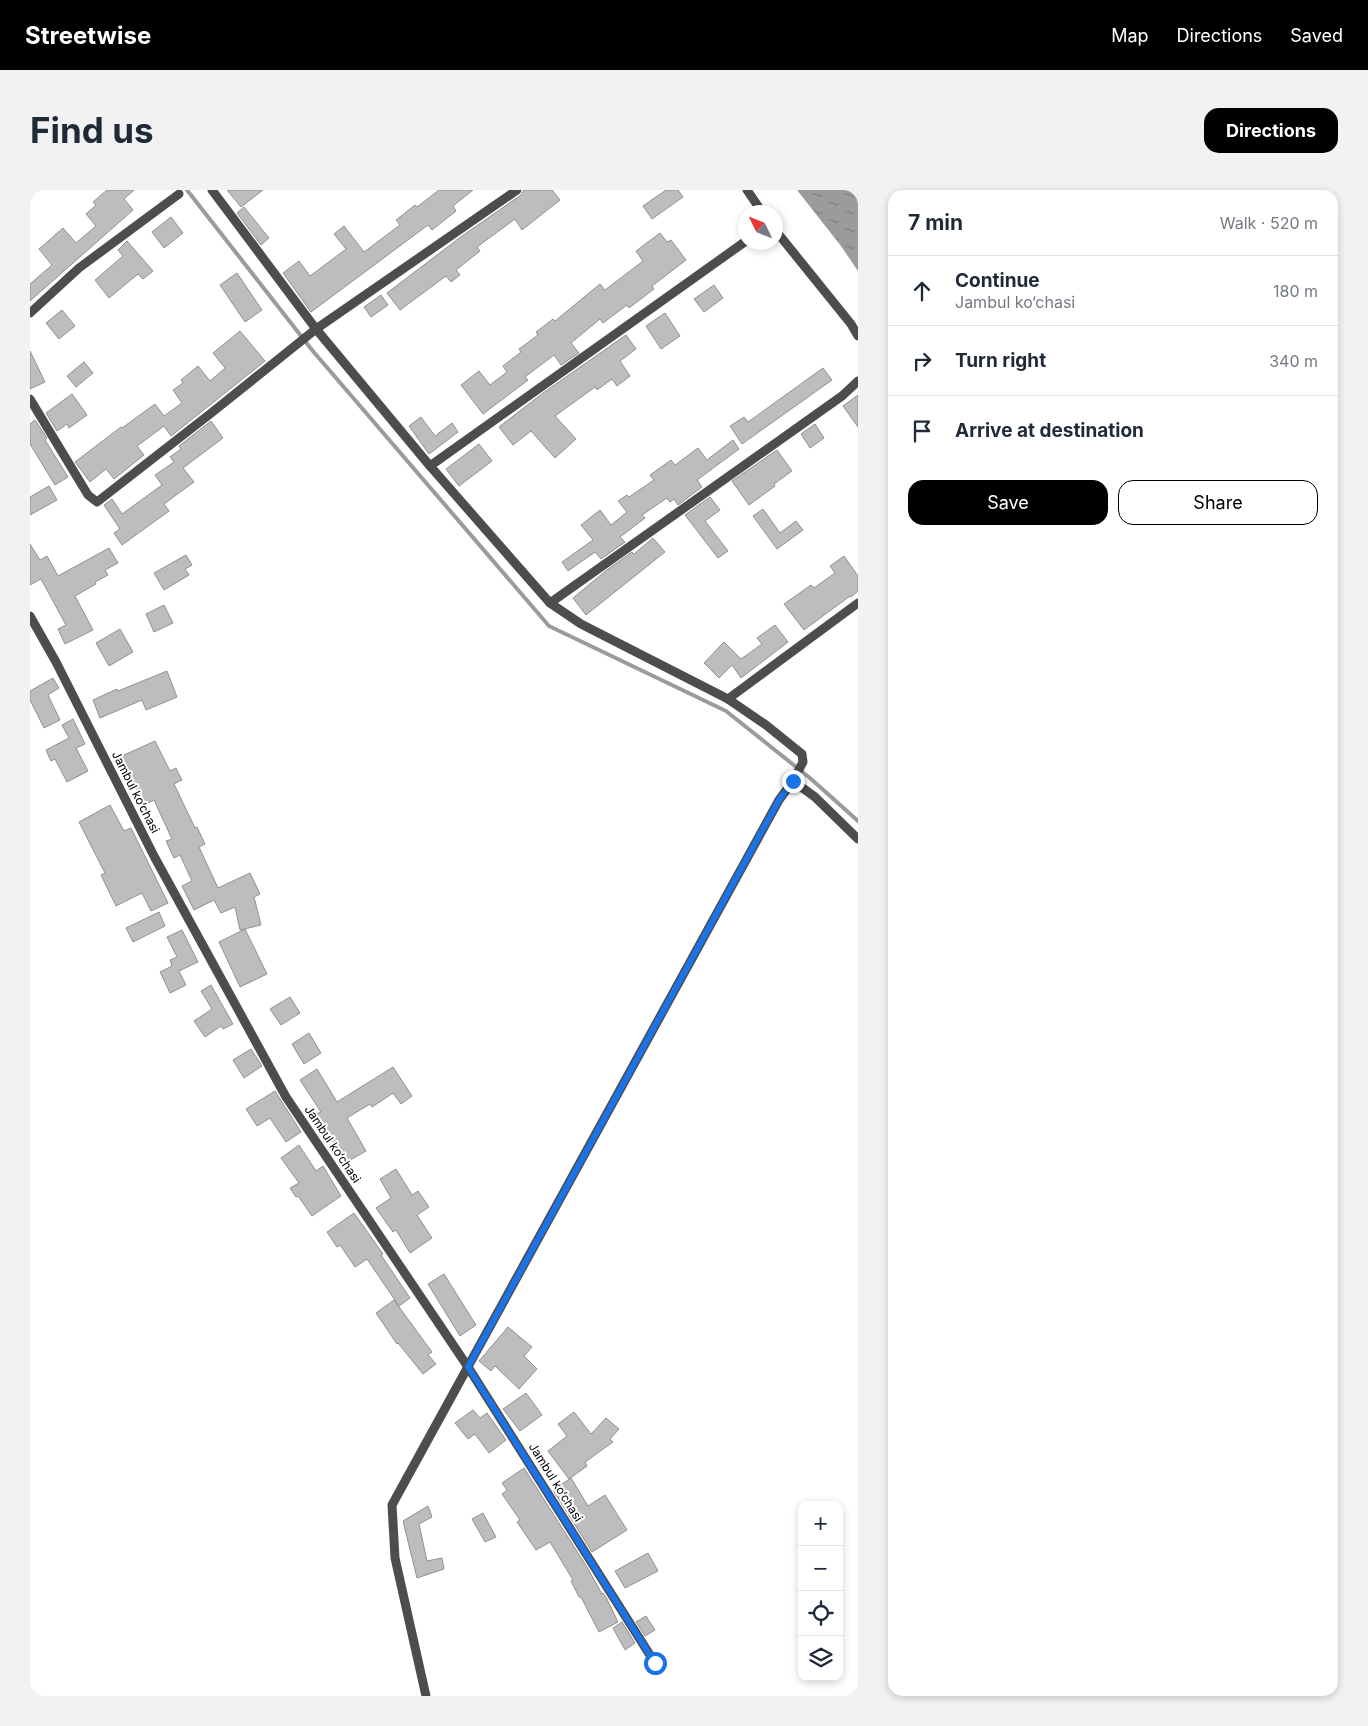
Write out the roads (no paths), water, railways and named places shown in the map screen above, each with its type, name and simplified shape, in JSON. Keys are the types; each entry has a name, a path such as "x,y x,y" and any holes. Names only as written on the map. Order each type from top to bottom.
{"street":[{"path":"212,190 316,329 430,466 550,603 580,624 728,699 802,754 804,762 795,779 779,800 392,1505 395,1558 426,1696"},
{"path":"30,399 88,495 97,502 316,329 517,190"},
{"path":"747,190 757,205"},
{"path":"30,313 79,268 179,194"},
{"path":"783,239 858,336"},
{"path":"430,466 738,247"},
{"path":"550,603 842,396 858,381"},
{"path":"728,699 858,603"},
{"name":"Jambul ko‘chasi","path":"30,616 56,662 155,858 286,1097 468,1367 655,1663"},
{"path":"795,779 858,840"}],"water":[{"path":"797,190 850,190 858,199 858,271 841,246"}],"waterway":[{"path":"187,190 312,350 549,626 726,711 810,778 858,821"}]}
